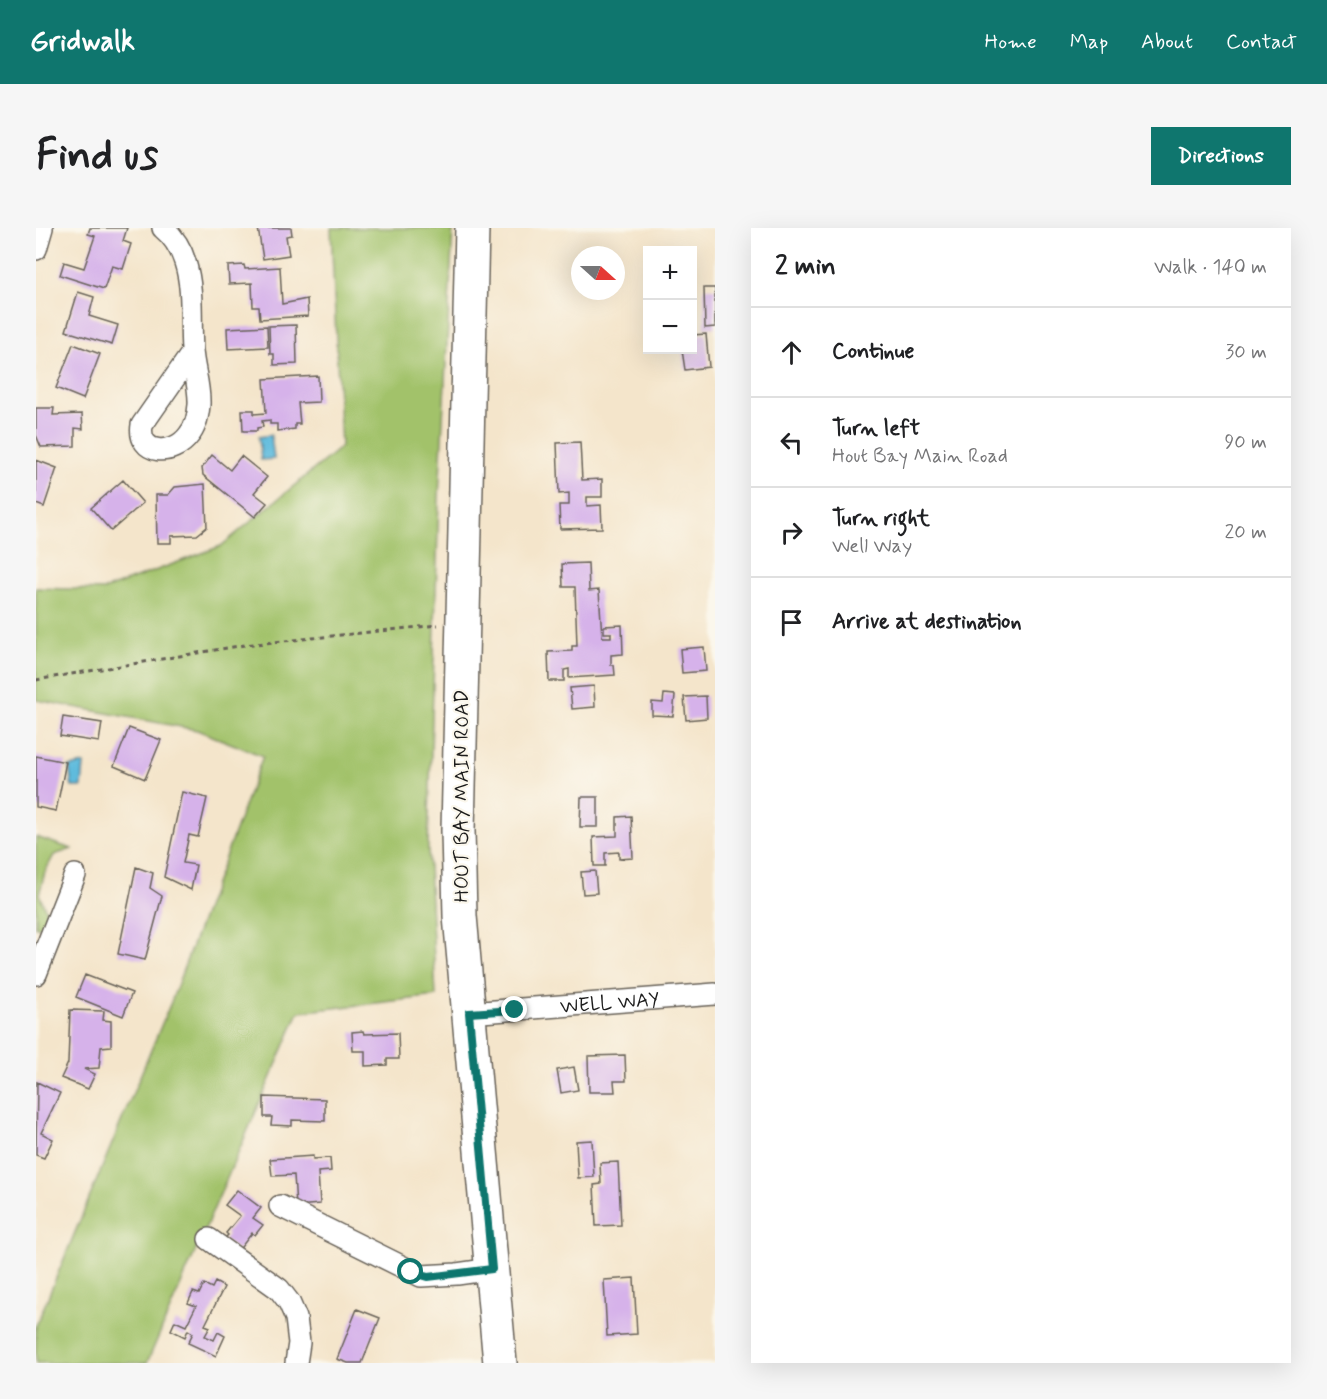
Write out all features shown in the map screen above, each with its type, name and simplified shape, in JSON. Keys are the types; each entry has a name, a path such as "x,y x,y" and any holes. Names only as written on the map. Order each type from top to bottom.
{"main road":[{"name":"HOUT BAY MAIN ROAD","path":"472,228 458,843 460,916 500,1363"}],"street":[{"path":"36,249 42,228"},
{"path":"163,228 179,246 188,269 192,353"},
{"path":"36,975 75,875"},
{"name":"WELL WAY","path":"469,1013 715,994"},
{"path":"280,1206 421,1276 492,1269"},
{"path":"208,1239 279,1289 289,1302 296,1318 299,1343 296,1363"}],"path":[{"path":"36,680 245,645 463,622"}],"green space":[{"path":"331,228 453,228 439,497 428,848 436,996 299,1012 147,1363 36,1363 36,1326 171,1002 263,756 197,730 36,700 36,588 104,590 221,546 341,447"},
{"path":"36,837 72,849 54,855 45,872 39,894 46,910 45,929 36,927"}],"water":[{"path":"271,435 274,459 261,460 259,437"},
{"path":"84,764 82,787 72,787 69,767"}],"building":[{"path":"90,228 127,228 123,241 131,244 123,269 112,266 104,289 60,275 64,262 84,268 95,236 88,234"},
{"path":"258,228 291,228 292,235 286,236 289,255 263,259"},
{"path":"244,265 245,269 280,267 282,304 307,299 308,316 260,319 259,307 253,307 252,283 229,284 228,266"},
{"path":"704,288 715,288 715,327 705,328"},
{"path":"78,292 94,297 89,316 118,325 112,345 66,331"},
{"path":"296,325 297,364 274,365 274,354 270,354 269,326"},
{"path":"267,326 268,347 228,349 227,328"},
{"path":"706,334 709,367 685,370 683,354 697,354 697,335"},
{"path":"73,344 100,354 83,399 56,388"},
{"path":"318,376 319,402 298,403 300,424 295,424 295,429 277,431 277,424 270,424 270,420 262,421 263,427 257,428 257,431 243,431 242,410 254,410 254,414 266,413 264,379"},
{"path":"36,408 54,408 53,415 82,414 83,429 75,428 75,446 41,447 36,435"},
{"path":"580,442 582,480 602,479 602,497 587,497 587,506 601,505 602,528 560,529 559,505 569,505 569,493 559,494 557,443"},
{"path":"212,455 230,470 241,456 267,477 254,493 267,503 255,517 203,475 202,468"},
{"path":"36,460 57,468 44,507 36,504"},
{"path":"123,480 143,503 111,531 91,508"},
{"path":"205,484 207,527 197,535 171,536 171,543 157,543 156,495 168,495 175,487"},
{"path":"588,563 589,591 599,590 602,637 611,637 611,633 604,633 604,626 622,625 623,654 611,655 611,665 614,665 615,675 569,678 569,669 564,670 564,681 549,681 548,652 572,651 572,646 577,646 575,587 563,587 562,564"},
{"path":"704,647 706,671 682,673 680,649"},
{"path":"594,686 595,707 572,709 570,688"},
{"path":"664,694 675,695 673,716 652,715 652,702 663,703"},
{"path":"706,696 707,718 686,720 684,697"},
{"path":"63,717 102,723 99,742 60,736"},
{"path":"129,728 161,740 145,779 114,766"},
{"path":"36,756 66,762 56,811 36,807"},
{"path":"182,792 207,798 198,837 189,835 183,863 196,865 191,890 164,877"},
{"path":"581,797 598,797 598,827 580,827"},
{"path":"631,816 633,858 619,859 619,852 605,853 605,866 594,866 593,837 617,836 617,817"},
{"path":"136,867 153,873 150,888 162,896 145,960 118,954"},
{"path":"595,871 597,893 583,894 581,872"},
{"path":"85,975 132,993 123,1016 76,997"},
{"path":"70,1010 104,1011 103,1020 111,1021 111,1046 101,1047 99,1068 84,1069 95,1074 88,1089 61,1078 68,1063"},
{"path":"363,1031 364,1034 398,1033 399,1059 387,1059 387,1065 365,1066 365,1051 353,1051 352,1032"},
{"path":"625,1055 626,1081 614,1081 615,1092 589,1092 588,1056"},
{"path":"574,1067 578,1090 561,1093 557,1070"},
{"path":"37,1082 60,1093 41,1133 53,1139 44,1158 36,1155"},
{"path":"264,1097 325,1099 325,1121 292,1120 292,1126 271,1125 272,1117 264,1117"},
{"path":"592,1140 594,1177 578,1178 576,1141"},
{"path":"313,1156 313,1159 330,1158 331,1171 318,1172 320,1204 296,1206 294,1175 272,1176 270,1159"},
{"path":"618,1162 621,1225 596,1226 594,1185 601,1184 600,1163"},
{"path":"237,1190 261,1208 253,1218 263,1225 255,1235 252,1233 238,1251 224,1239 240,1216 225,1205"},
{"path":"634,1278 637,1334 607,1336 604,1280"},
{"path":"215,1282 224,1287 205,1325 210,1327 205,1336 214,1340 218,1332 225,1336 216,1356 188,1343 193,1333 188,1330 185,1337 171,1330 175,1321 186,1326 196,1306 188,1303 193,1292 199,1294 204,1284 212,1288"},
{"path":"357,1309 380,1318 362,1363 348,1363 337,1359"}],"route":[{"path":"411,1272 428,1277 492,1269 469,1013 515,1010"}]}
